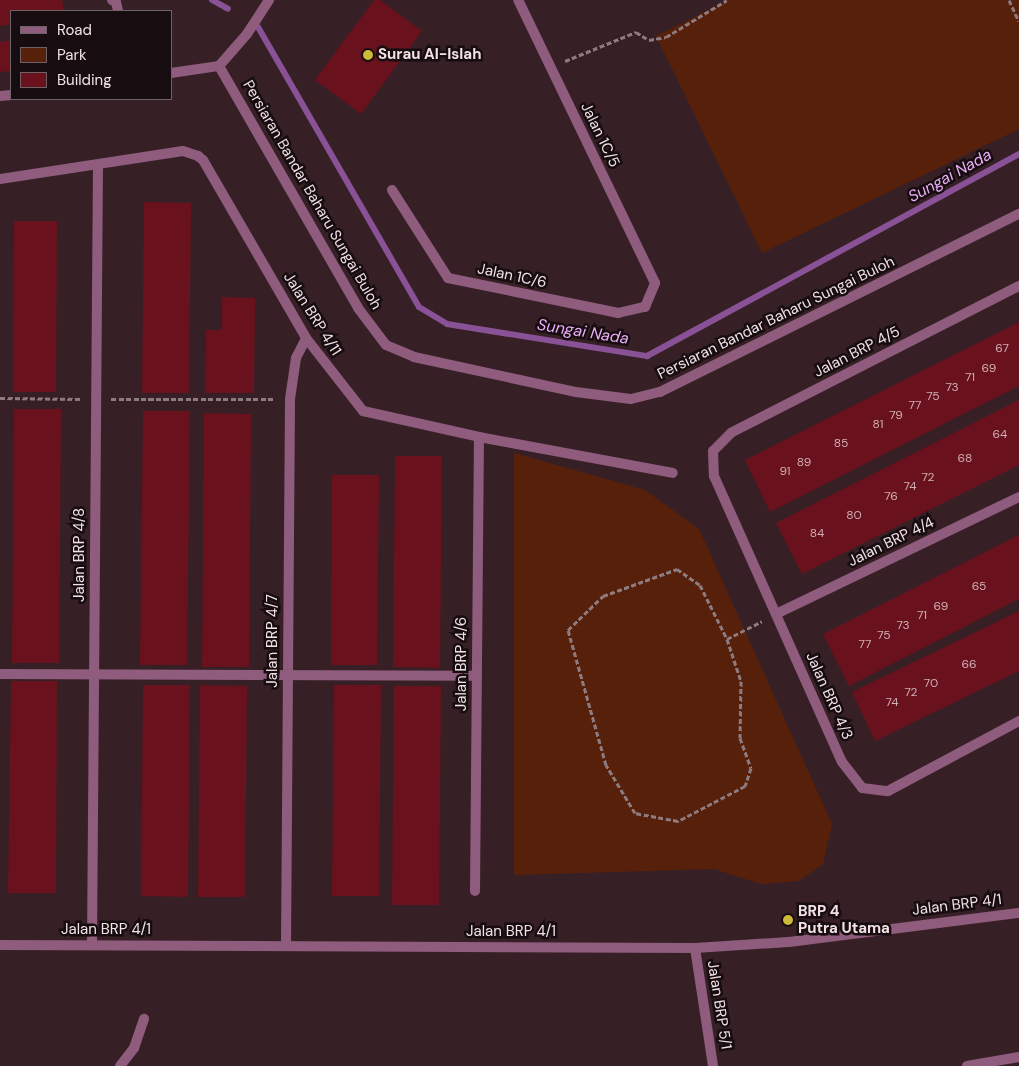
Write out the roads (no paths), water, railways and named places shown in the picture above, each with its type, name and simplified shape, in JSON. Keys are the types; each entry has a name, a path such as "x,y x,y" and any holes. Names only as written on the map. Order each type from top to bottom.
{"street":[{"path":"172,73 219,66 247,34 268,0"},
{"name":"Jalan 1C/5","path":"518,0 655,282"},
{"name":"Persiaran Bandar Baharu Sungai Buloh","path":"219,66 358,308 386,345 414,358 576,392 631,399 660,392 1019,214"},
{"name":"Jalan BRP 4/11","path":"0,179 183,151 204,160 306,338 363,411 478,437 673,472"},
{"name":"Jalan BRP 4/8","path":"92,946 98,165"},
{"name":"Jalan 1C/6","path":"392,190 448,278 618,313 645,307 655,282"},
{"name":"Jalan BRP 4/5","path":"713,451 732,433 1019,286"},
{"name":"Jalan BRP 4/7","path":"286,946 290,399 296,358 306,338"},
{"name":"Jalan BRP 4/6","path":"475,892 478,437"},
{"name":"Jalan BRP 4/3","path":"713,451 714,476 842,762 862,788 888,790 1019,720"},
{"name":"Jalan BRP 4/4","path":"776,614 1019,497"},
{"path":"0,674 477,676"},
{"name":"Jalan BRP 4/1","path":"0,945 695,948 789,942 1019,913"},
{"name":"Jalan BRP 5/1","path":"695,948 713,1066"},
{"path":"120,1066 134,1048 144,1019"},
{"path":"967,1066 1019,1057"}],"waterway":[{"name":"Sungai Nada","path":"212,0 228,9"},
{"name":"Sungai Nada","path":"258,27 419,307 447,324 647,356 1019,154"}],"place":[{"name":"Surau Al-Islah","path":"368,55"},
{"name":"BRP 4 Putra Utama","path":"788,920"}]}
